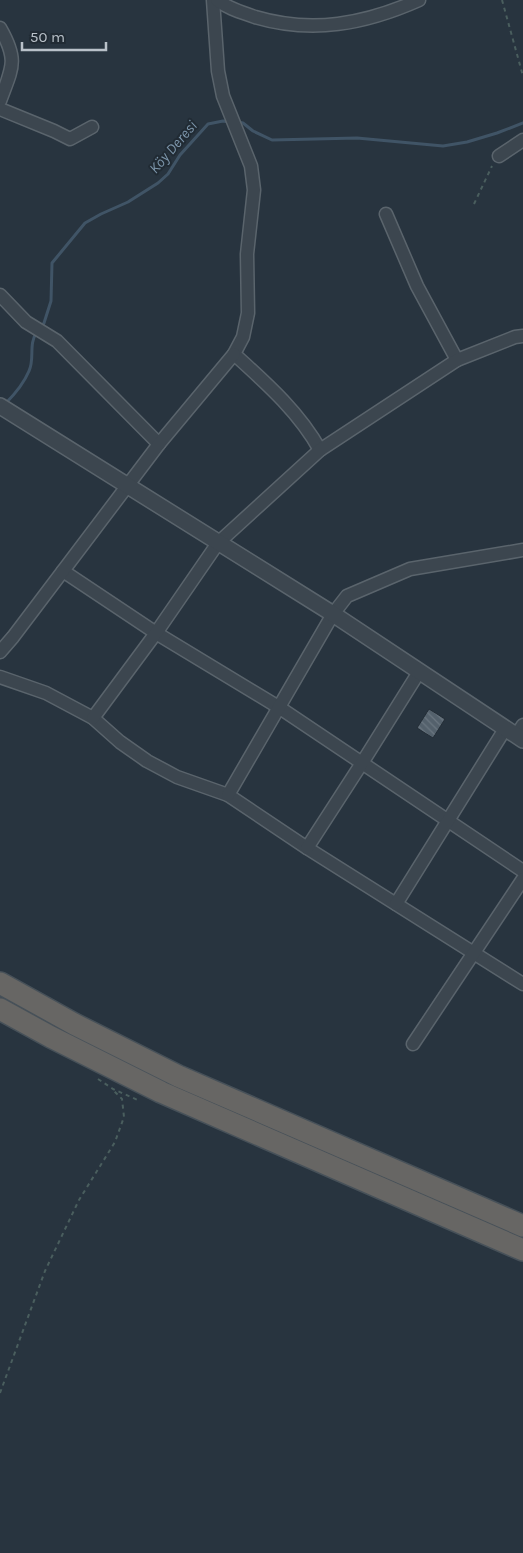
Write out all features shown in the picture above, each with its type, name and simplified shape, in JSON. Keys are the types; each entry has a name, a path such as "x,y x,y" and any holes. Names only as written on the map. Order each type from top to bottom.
{"highway":[{"path":"0,983 74,1024 178,1076 523,1226"},
{"path":"0,1009 98,1062 184,1103 523,1250"}],"street":[{"path":"215,0 228,8 275,23 313,27 345,24 399,9 419,0"},
{"path":"0,652 159,444 234,354 243,337 248,313 247,254 254,190 251,166 223,96 218,71 215,0"},
{"path":"0,28 9,44 13,64 0,101"},
{"path":"0,109 70,139 92,127"},
{"path":"499,156 523,140"},
{"path":"386,214 418,286 457,360"},
{"path":"0,296 26,322 57,341 159,444"},
{"path":"93,718 218,543 320,450 457,360 515,337 523,336"},
{"path":"234,354 271,388 309,430 320,450"},
{"path":"0,406 333,614 419,672 517,732 448,821 396,904"},
{"path":"228,795 333,614 347,596 410,569 523,550"},
{"path":"63,571 156,632 280,708 523,871"},
{"path":"306,848 419,672"},
{"path":"0,677 46,693 93,718 120,742 147,761 177,777 228,795 306,848 523,984"},
{"path":"413,1044 523,879"}],"path":[{"path":"502,0 523,76"},
{"path":"474,204 493,163 499,156"},
{"path":"0,1393 45,1271 79,1200 115,1142 124,1117 122,1099 113,1089"}],"building":[{"path":"429,709 445,719 433,738 417,728"}],"waterway":[{"name":"Köy Deresi","path":"41,327 51,301 52,263 85,223 128,202 158,183 168,174 180,155 208,124 223,121 229,122"},
{"name":"Köy Deresi","path":"238,122 272,140 357,138 443,146 467,142 523,123"},
{"name":"Köy Deresi","path":"5,404 18,389 29,371 32,362 33,341 37,332"}]}
